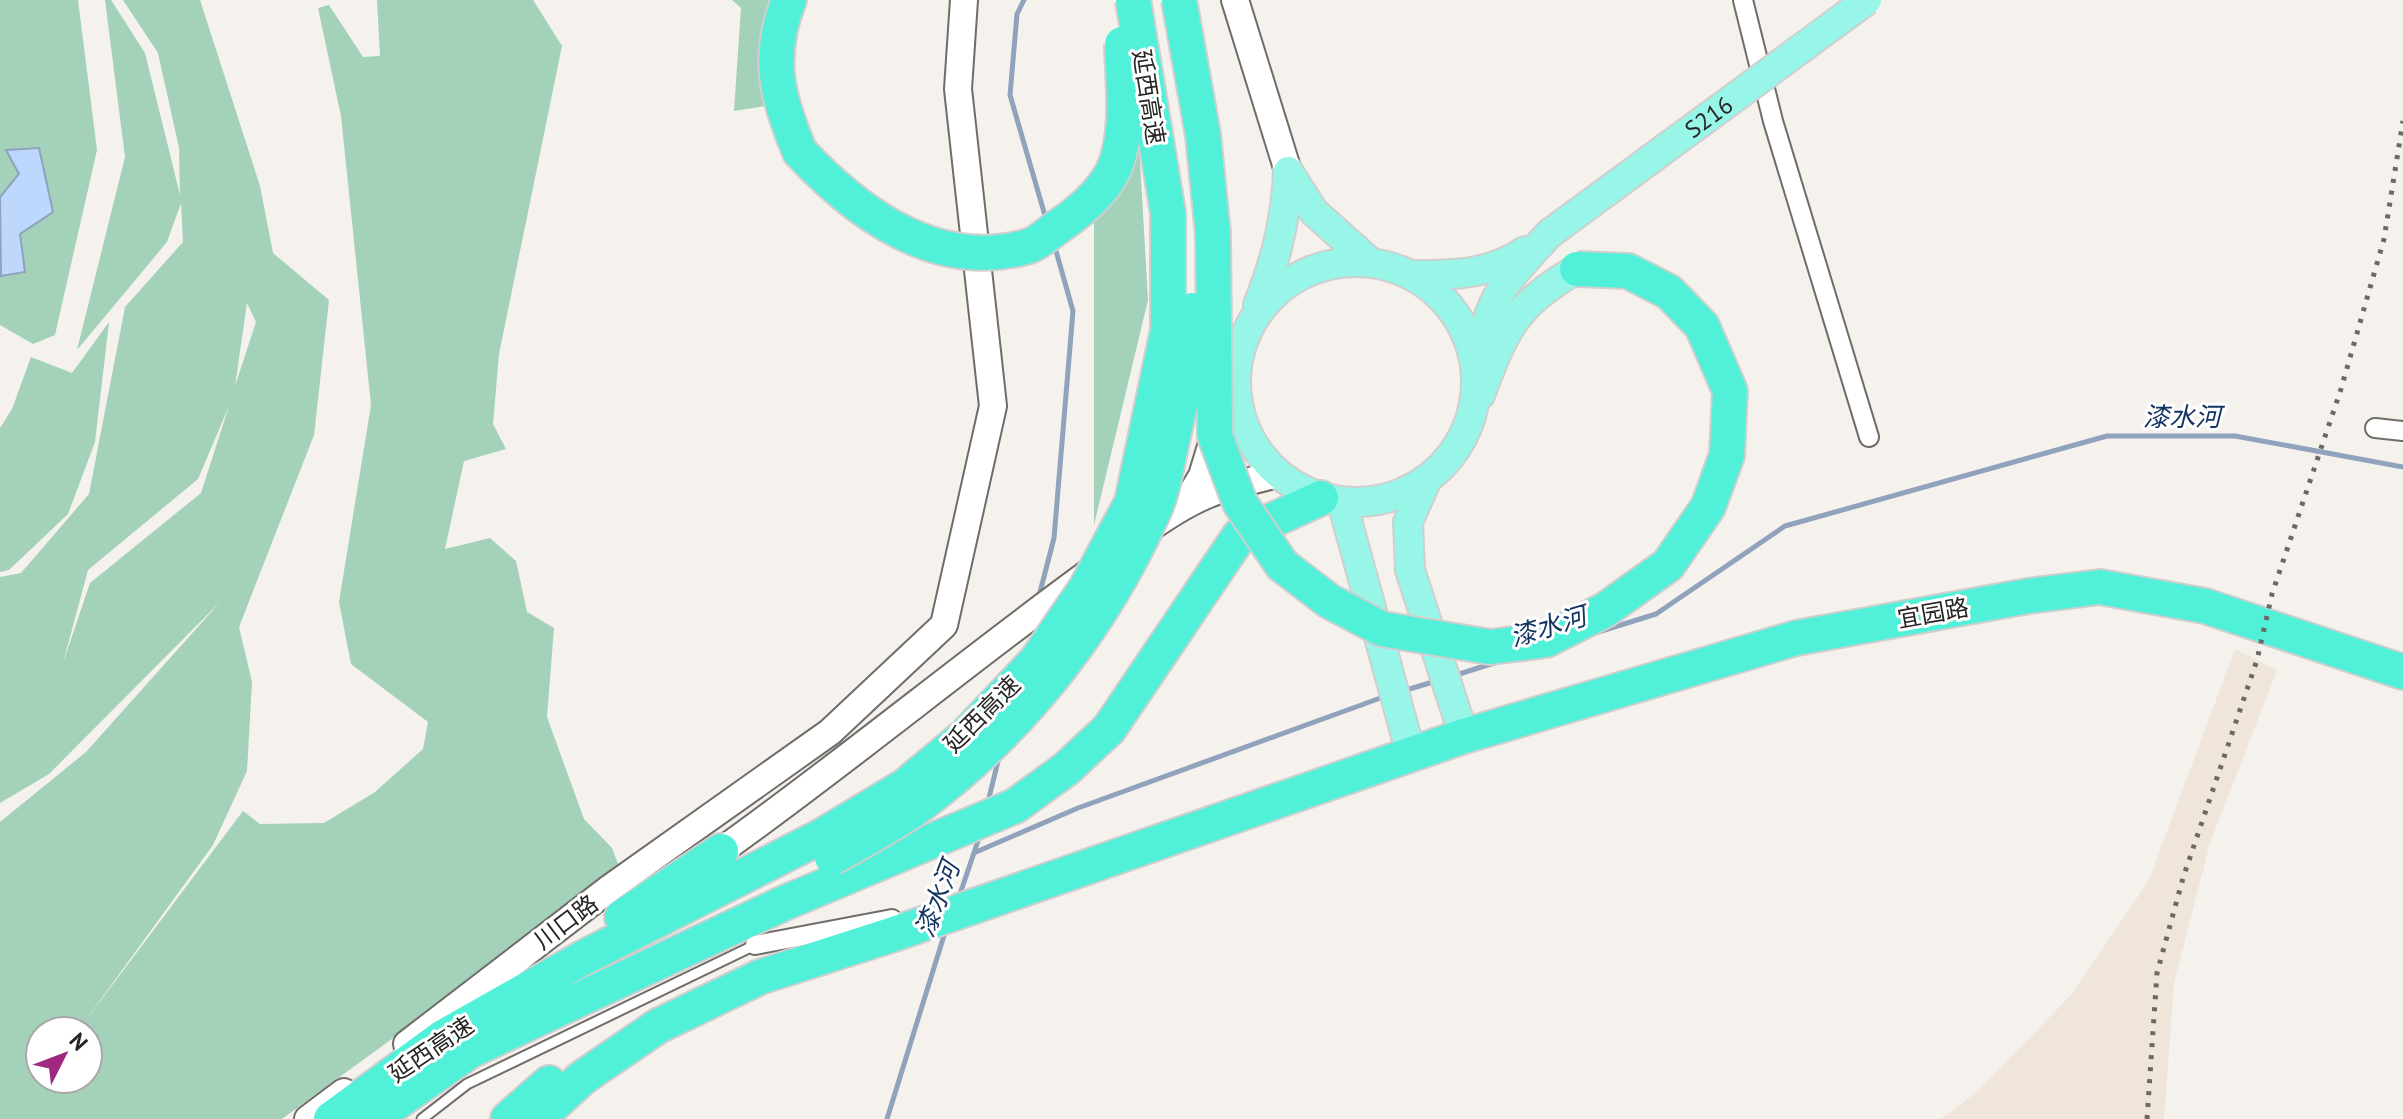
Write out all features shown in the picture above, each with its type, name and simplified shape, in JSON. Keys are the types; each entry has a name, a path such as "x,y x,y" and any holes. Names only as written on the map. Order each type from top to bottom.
{"highway":[{"path":"789,0 776,32 779,104 800,152 848,200 880,222 920,239 980,254 1031,245 1085,209 1116,166 1124,114 1122,40 1114,0"},
{"name":"延西高速","path":"826,847 965,736 1036,661 1086,588 1132,502 1168,330 1168,213 1133,0"},
{"name":"延西高速","path":"331,1119 450,1047 581,959 919,806 981,754 1055,676 1107,601 1155,510 1192,334 1190,239 1161,0"},
{"path":"1179,0 1203,135 1213,234 1215,436 1240,503 1282,565 1329,601 1382,629 1427,639 1490,647 1546,640 1605,610 1668,565 1708,507 1727,455 1730,391 1702,326 1669,292 1628,271 1577,269"},
{"path":"450,1047 1015,806 1066,769 1109,729 1240,535 1331,500"},
{"name":"宜园路","path":"1335,776 1796,638 2028,596 2100,587 2205,606 2403,672"},
{"path":"508,1119 568,1067 642,1020 729,975 1335,776"},
{"path":"538,1119 582,1078 658,1026 760,977 1335,776"},
{"path":"450,1047 721,851"},
{"name":"延西高速","path":"373,1119 450,1047"}],"main road":[{"path":"830,732 944,625 993,406 958,89 964,0"},
{"path":"1235,0 1288,171 1314,212 1370,262"},
{"name":"S216","path":"1549,234 1867,0"},
{"path":"1187,501 1202,476 1236,364 1277,257 1286,219 1288,171"},
{"path":"1467,430 1475,404 1483,326 1497,292 1549,234"},
{"path":"1253,318 1275,292 1303,273 1336,262 1370,262 1412,275 1467,275 1511,261 1549,234"},
{"path":"1236,364 1237,405 1252,443 1278,474 1331,500 1372,502 1401,494 1427,479 1451,457 1467,430 1504,331 1543,289 1577,269"},
{"path":"1412,275 1437,293 1458,317 1471,346 1476,377"},
{"path":"721,851 822,779 990,644 1187,501 1212,490 1278,474"},
{"path":"1427,479 1408,522 1410,570 1464,736"},
{"path":"1331,500 1360,569 1411,754"},
{"path":"830,732 907,711"},
{"name":"川口路","path":"308,1119 610,888 830,732"}],"street":[{"path":"1743,0 1773,121 1869,437"},
{"path":"2375,428 2403,431"},
{"path":"755,945 892,919"}],"lane":[{"path":"422,1119 467,1084 512,1060 755,945"}],"shaded area":[{"path":"2235,649 2277,670 2210,843 2174,983 2164,1119 1941,1119 1978,1091 2071,995 2149,880"}],"green space":[{"path":"0,0 78,0 97,150 55,335 33,344 0,325"},
{"path":"105,0 111,0 145,53 180,195 179,148 158,53 123,0 200,0 260,186 273,253 329,300 314,435 239,627 252,682 247,771 213,845 90,1015 24,1015 24,1095 104,1095 104,1015 90,1015 243,811 260,824 324,823 375,792 423,749 428,722 351,664 339,602 371,405 341,116 318,8 329,5 363,57 380,56 377,0 533,0 562,46 499,354 493,424 506,449 464,461 445,549 490,538 516,561 527,612 554,628 547,717 584,819 612,848 621,872 282,1119 0,1119 0,822 86,752 221,601 49,774 0,803 0,577 21,573 89,494 125,307 183,242 181,203 167,242 77,350 125,157","holes":["247,303 256,322 235,386","229,406 201,493 90,583 63,663 88,570 198,479"]},
{"path":"732,0 801,0 791,102 734,111 741,8"},
{"path":"1137,109 1148,300 1094,525 1094,206"},
{"path":"109,322 95,442 68,514 9,570 0,572 0,428 12,409 31,357 72,373"}],"water":[{"path":"39,148 53,212 20,234 25,272 1,276 0,197 19,174 6,150"}],"waterway":[{"path":"1024,0 1017,14 1010,95 1046,219"},
{"path":"1039,596 1054,538 1073,311 1054,244"},
{"name":"漆水河","path":"1595,633 1656,614 1785,526 2107,436 2235,436 2403,467"},
{"name":"漆水河","path":"1453,676 1497,662"},
{"name":"漆水河","path":"1403,691 1436,681"},
{"name":"漆水河","path":"976,852 1078,808 1386,696"},
{"path":"988,802 999,757"},
{"name":"漆水河","path":"959,897 980,835"},
{"name":"漆水河","path":"887,1119 946,929"}],"railway":[{"path":"2147,1119 2157,973 2183,878 2257,660 2272,594 2341,389 2384,239 2403,121"}]}
